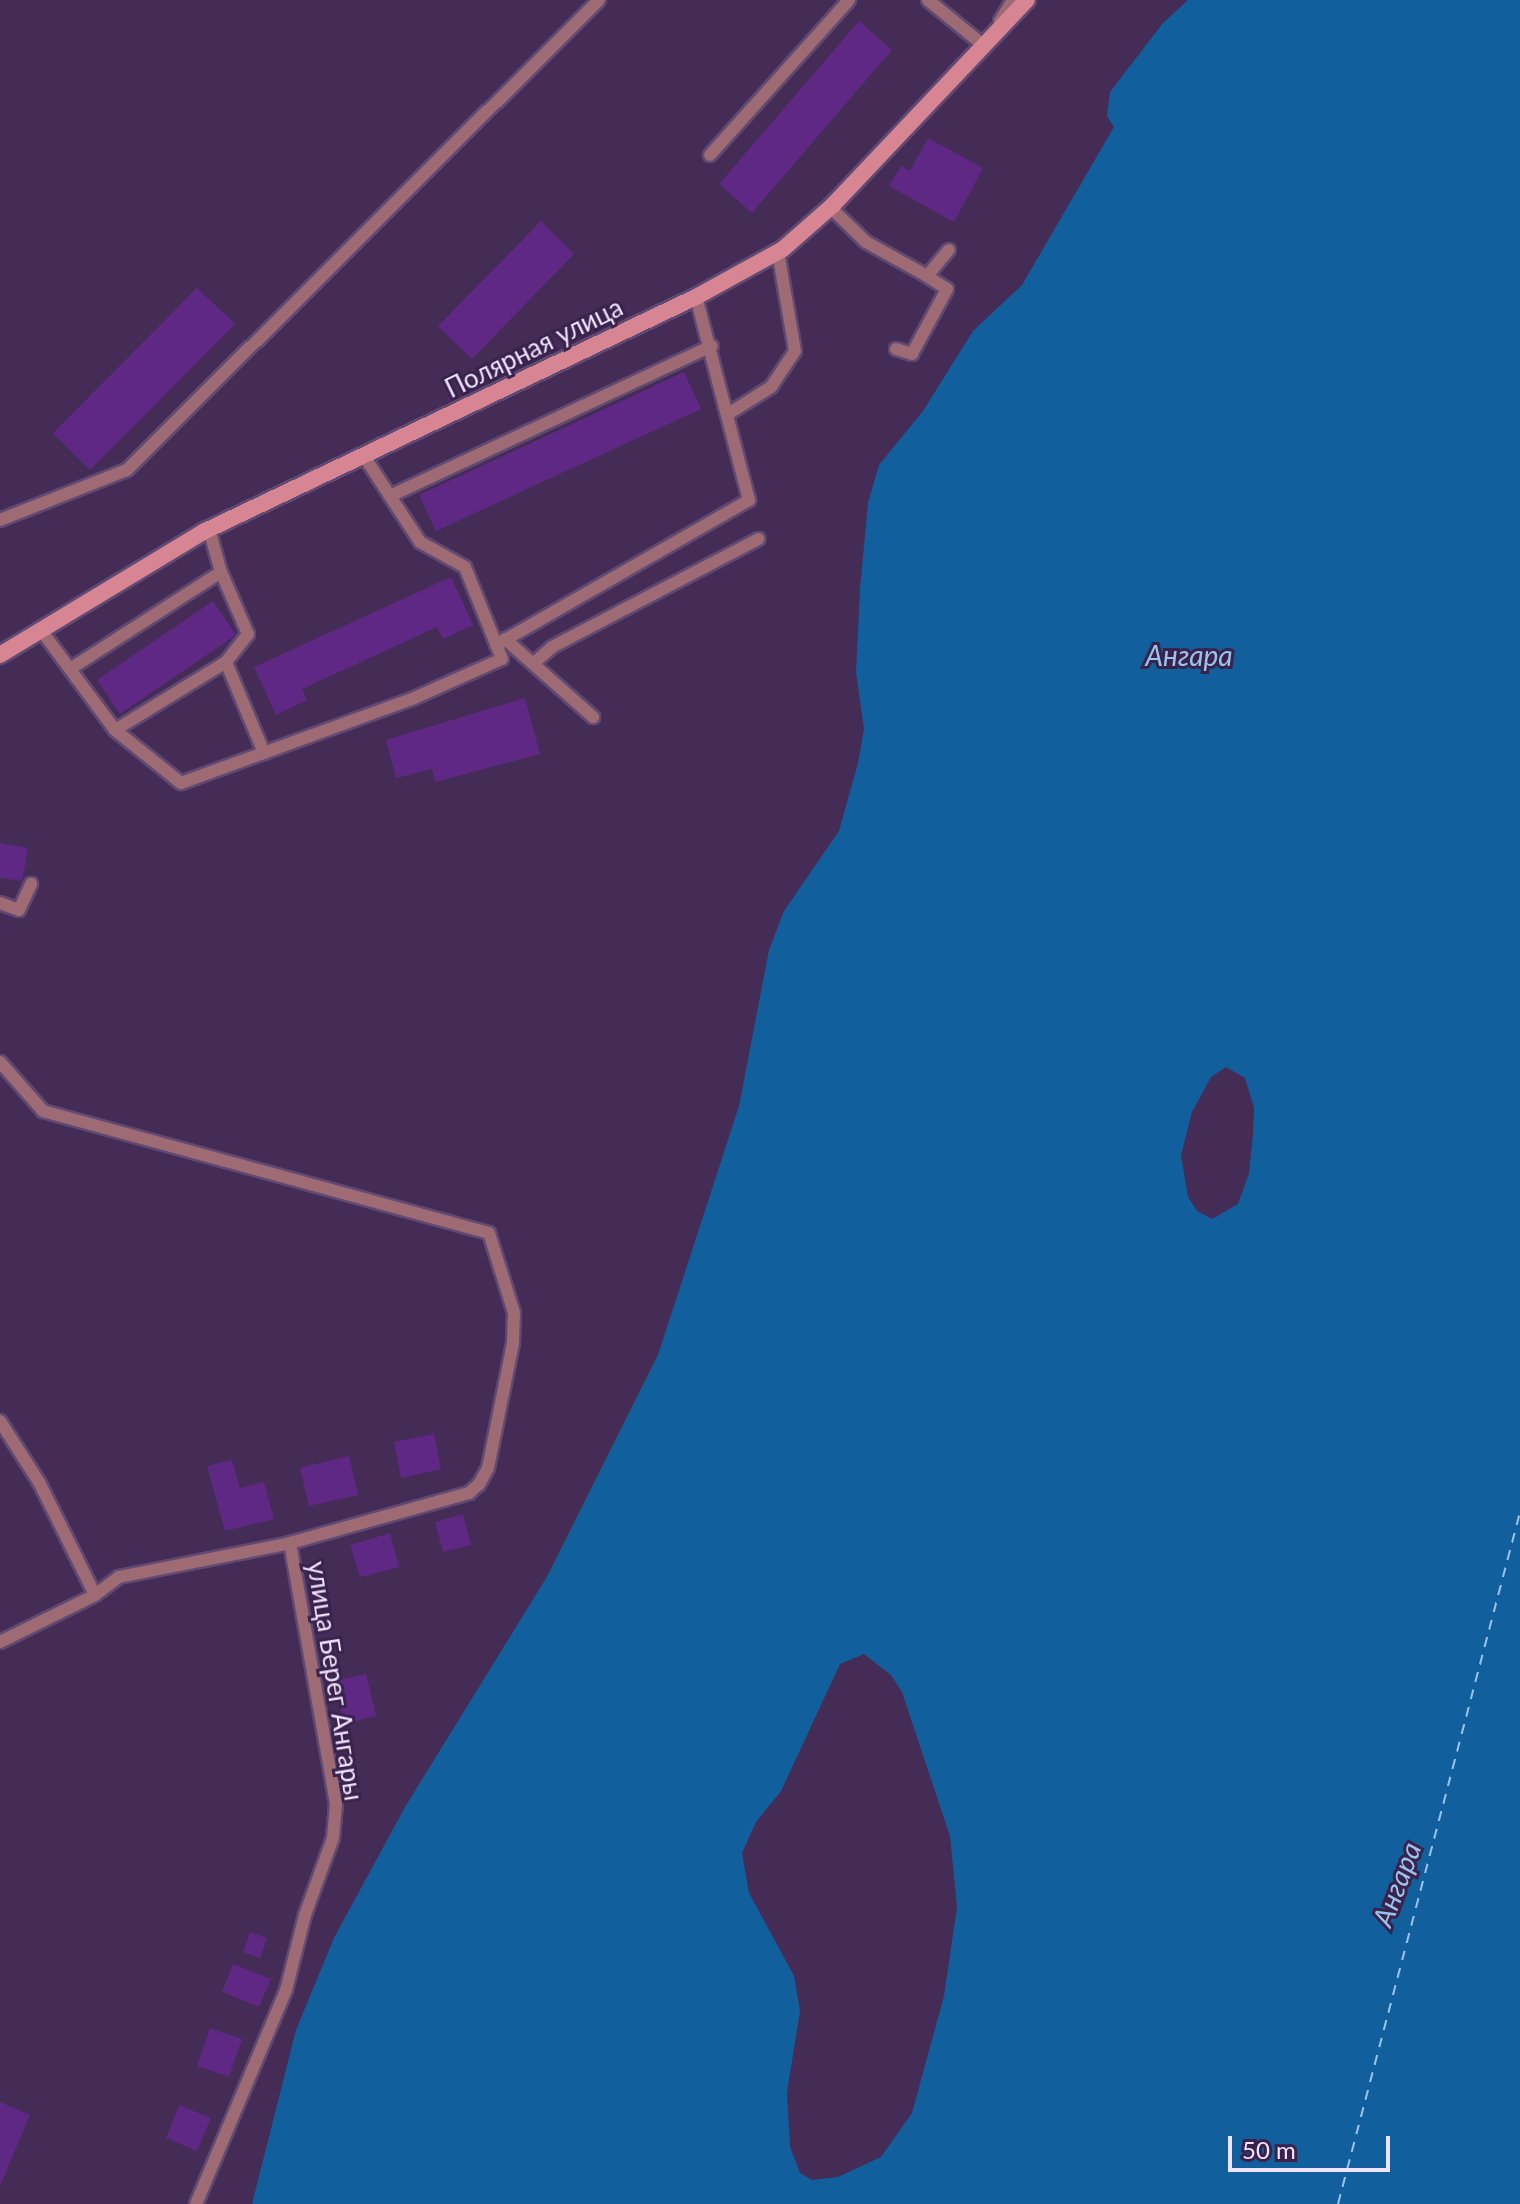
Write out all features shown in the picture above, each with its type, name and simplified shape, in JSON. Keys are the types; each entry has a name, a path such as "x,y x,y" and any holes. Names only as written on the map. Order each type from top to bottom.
{"main road":[{"name":"Полярная улица","path":"0,655 209,529 696,297 778,252 830,207 1027,0"}],"lane":[{"path":"0,520 127,470 599,0"},
{"path":"710,155 849,0"},
{"path":"928,0 987,40 1013,0"},
{"path":"830,207 866,242 947,289 912,354 896,349"},
{"path":"927,276 949,250"},
{"path":"728,414 771,387 795,351 778,252"},
{"path":"500,642 749,500 712,346 696,297"},
{"path":"390,496 712,346"},
{"path":"41,630 115,730 181,783 412,699 502,659 500,642 465,567 420,542 364,456"},
{"path":"115,730 226,662 248,634 221,572 209,529"},
{"path":"535,662 552,647 759,539"},
{"path":"70,669 221,572"},
{"path":"500,642 535,662 593,717"},
{"path":"226,662 264,753"},
{"path":"0,903 19,910 31,884"},
{"path":"0,1062 43,1111 489,1233 514,1313 513,1343 488,1468 479,1484 469,1493 290,1543"},
{"path":"0,1421 46,1494 95,1595"},
{"name":"улица Берег Ангары","path":"0,1642 95,1595 119,1577 290,1543 336,1804 333,1838 305,1915 286,1990 196,2204"}],"water":[{"name":"Ангара","path":"1188,0 1520,0 1520,2204 252,2204 296,2030 334,1938 405,1807 548,1575 658,1355 739,1106 769,950 784,911 839,831 858,763 864,729 856,672 860,589 868,503 879,465 923,411 973,331 1022,285 1114,127 1107,116 1110,92 1163,23","holes":["1226,1067 1245,1078 1254,1108 1253,1134 1249,1173 1238,1204 1212,1219 1197,1211 1188,1197 1181,1155 1192,1112 1211,1077","864,1654 891,1675 902,1692 950,1836 957,1907 944,1996 912,2113 881,2157 838,2177 812,2180 800,2173 790,2147 787,2092 800,2011 794,1976 749,1893 742,1853 756,1822 781,1791 840,1664"]}],"building":[{"path":"859,21 892,50 752,213 719,184"},
{"path":"928,138 983,168 954,222 889,186 901,166 910,171"},
{"path":"541,221 574,254 472,359 438,326"},
{"path":"197,288 235,324 90,470 53,433"},
{"path":"684,372 701,409 436,531 419,495"},
{"path":"451,577 473,625 443,639 437,627 302,689 307,700 276,715 254,667"},
{"path":"213,601 236,635 120,714 97,680"},
{"path":"525,698 540,754 435,782 432,769 396,778 386,740"},
{"path":"0,843 28,848 22,881 0,878"},
{"path":"434,1434 441,1469 401,1478 394,1442"},
{"path":"349,1456 358,1495 309,1506 300,1468"},
{"path":"232,1460 240,1488 264,1482 274,1519 225,1531 207,1466"},
{"path":"463,1514 471,1545 443,1552 435,1522"},
{"path":"390,1533 399,1567 360,1577 350,1545"},
{"path":"366,1674 376,1716 344,1724 334,1681"},
{"path":"250,1932 267,1938 260,1958 243,1952"},
{"path":"233,1964 271,1979 259,2007 222,1992"},
{"path":"210,2028 242,2039 229,2077 197,2066"},
{"path":"0,2102 30,2115 0,2186"},
{"path":"179,2105 211,2118 197,2151 166,2138"}],"ferry route":[{"path":"1338,2204 1520,1512"}]}
